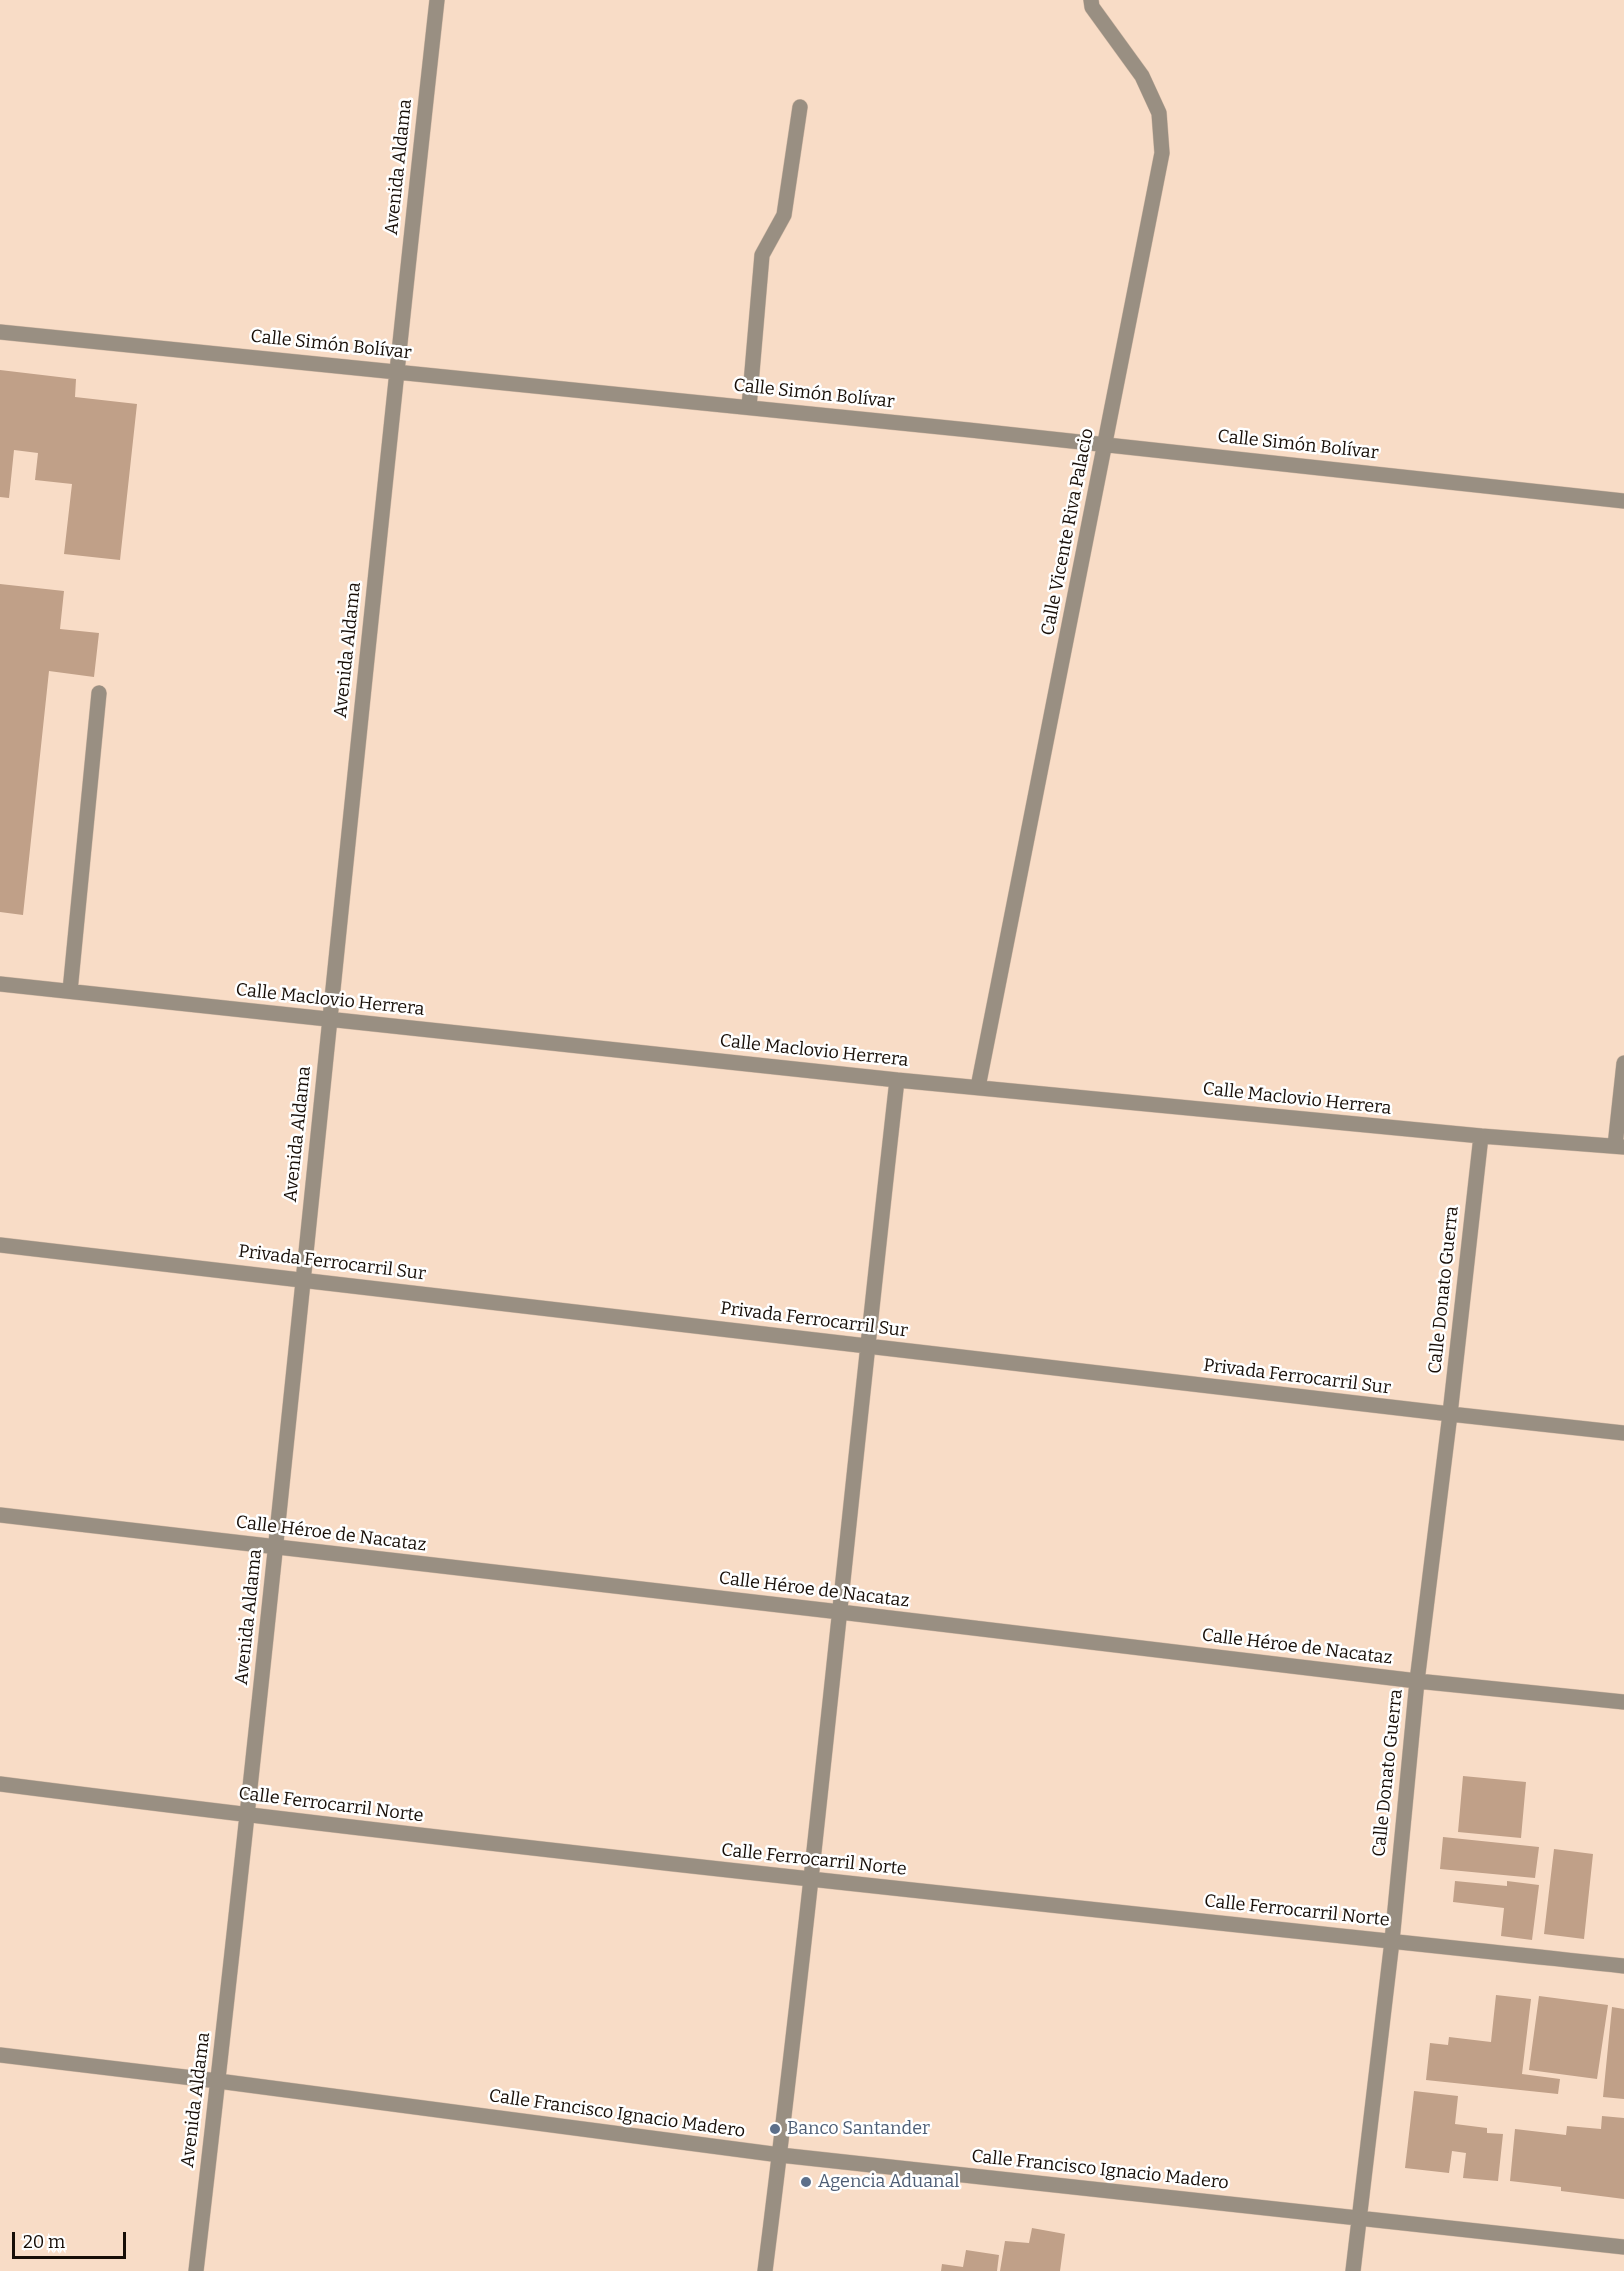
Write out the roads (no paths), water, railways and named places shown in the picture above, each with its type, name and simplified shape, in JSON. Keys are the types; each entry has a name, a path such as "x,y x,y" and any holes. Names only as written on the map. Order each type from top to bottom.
{"street":[{"name":"Avenida Aldama","path":"196,2271 248,1816 396,370 437,0"},
{"name":"Calle Vicente Riva Palacio","path":"978,1087 1162,153 1159,113 1142,76 1092,7 1091,0"},
{"path":"749,407 762,255 784,215 800,107"},
{"name":"Calle Simón Bolívar","path":"0,332 396,370 1624,501"},
{"path":"70,991 99,693"},
{"name":"Calle Maclovio Herrera","path":"0,984 897,1080 1481,1137 1620,1147"},
{"path":"1620,1147 1624,1063"},
{"path":"765,2271 780,2155 897,1080"},
{"name":"Calle Donato Guerra","path":"1353,2271 1392,1941 1417,1682 1481,1137"},
{"name":"Privada Ferrocarril Sur","path":"0,1245 1624,1433"},
{"name":"Calle Héroe de Nacataz","path":"0,1515 840,1612 1417,1682 1624,1702"},
{"name":"Calle Ferrocarril Norte","path":"0,1784 248,1816 810,1879 1624,1966"},
{"name":"Calle Francisco Ignacio Madero","path":"0,2055 218,2081 780,2155 1624,2247"}],"place":[{"name":"Banco Santander","path":"775,2129"},
{"name":"Agencia Aduanal","path":"806,2182"}]}
